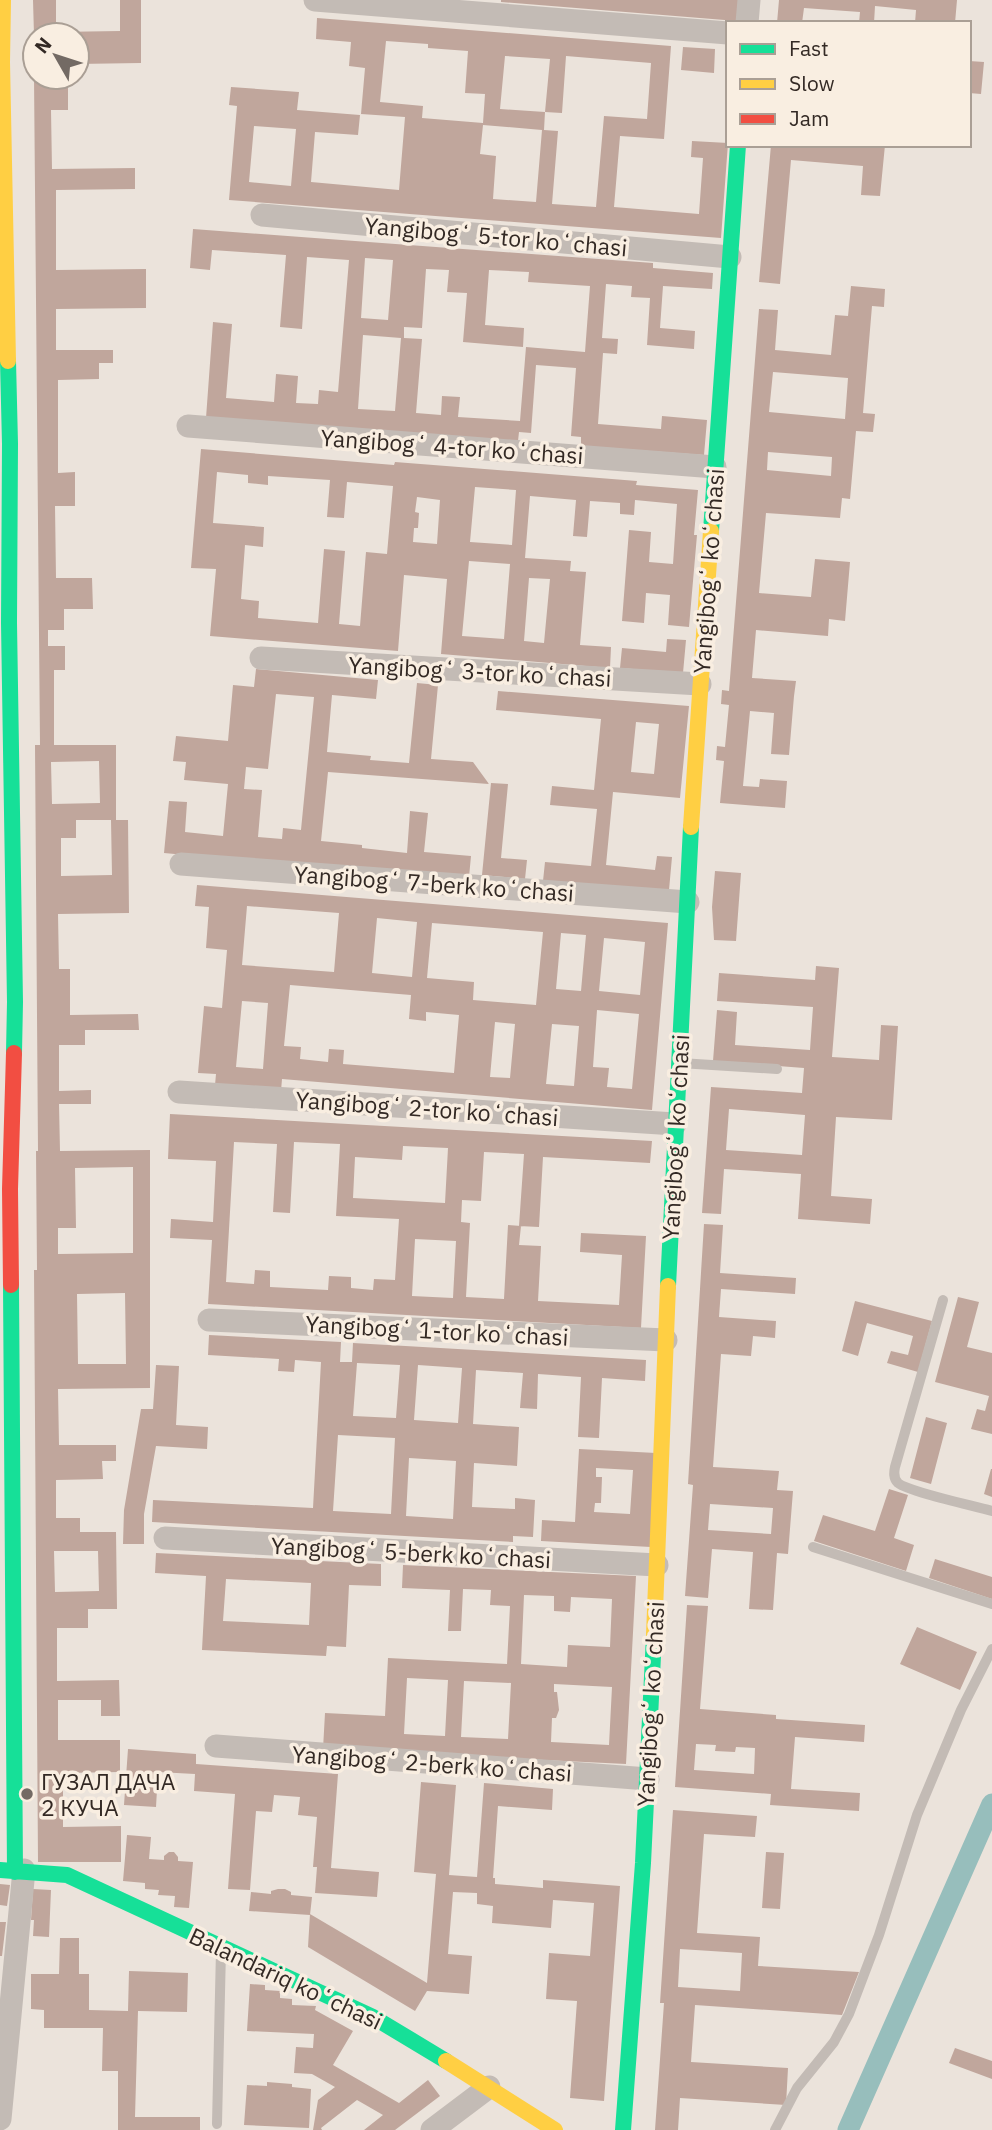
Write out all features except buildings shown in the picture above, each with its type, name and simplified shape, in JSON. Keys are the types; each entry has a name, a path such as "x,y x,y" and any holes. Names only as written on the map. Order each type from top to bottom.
{"street":[{"path":"0,2119 13,1870 6,1573 5,1376 7,1002 1,62 4,0"},
{"path":"316,0 726,33"},
{"path":"747,21 749,0"},
{"name":"Yangibogʻ koʻchasi","path":"623,2130 648,1779 677,1063 699,684 738,147"},
{"name":"Yangibogʻ 5-tor koʻchasi","path":"262,215 730,257"},
{"name":"Yangibogʻ 4-tor koʻchasi","path":"188,426 715,467"},
{"name":"Yangibogʻ 3-tor koʻchasi","path":"261,658 699,684"},
{"name":"Yangibogʻ 7-berk koʻchasi","path":"181,864 688,902"},
{"name":"Yangibogʻ 2-tor koʻchasi","path":"179,1092 675,1124"},
{"name":"Yangibogʻ 1-tor koʻchasi","path":"209,1320 666,1340"},
{"name":"Yangibogʻ 5-berk koʻchasi","path":"165,1538 657,1565"},
{"name":"Yangibogʻ 2-berk koʻchasi","path":"216,1746 648,1779"},
{"name":"Balandariq koʻchasi","path":"13,1870 67,1875 373,2017 555,2130"},
{"path":"432,2130 489,2087"}],"lane":[{"path":"677,1063 777,1069"},
{"path":"943,1300 894,1477 899,1483 913,1489 992,1511"},
{"path":"813,1547 992,1604"},
{"path":"775,2130 797,2088 834,2042 849,2014 879,1935 917,1815 961,1710 992,1649"},
{"path":"216,2124 221,1947"}],"waterway":[{"path":"848,2130 992,1804"}],"traffic: fast":[{"path":"711,531 738,147"},
{"path":"8,361 14,1053"},
{"path":"668,1286 691,827"},
{"path":"11,1285 15,1872"},
{"path":"623,2130 643,1863 654,1635"},
{"path":"0,1870 67,1875 373,2017 446,2061"}],"traffic: slow":[{"path":"3,0 8,361"},
{"path":"691,827 711,531"},
{"path":"654,1635 668,1286"},
{"path":"446,2061 555,2130"}],"traffic: jam":[{"path":"11,1285 10,1189 14,1053"}],"place":[{"name":"ГУЗАЛ ДАЧА 2 КУЧА","path":"27,1794"}]}
